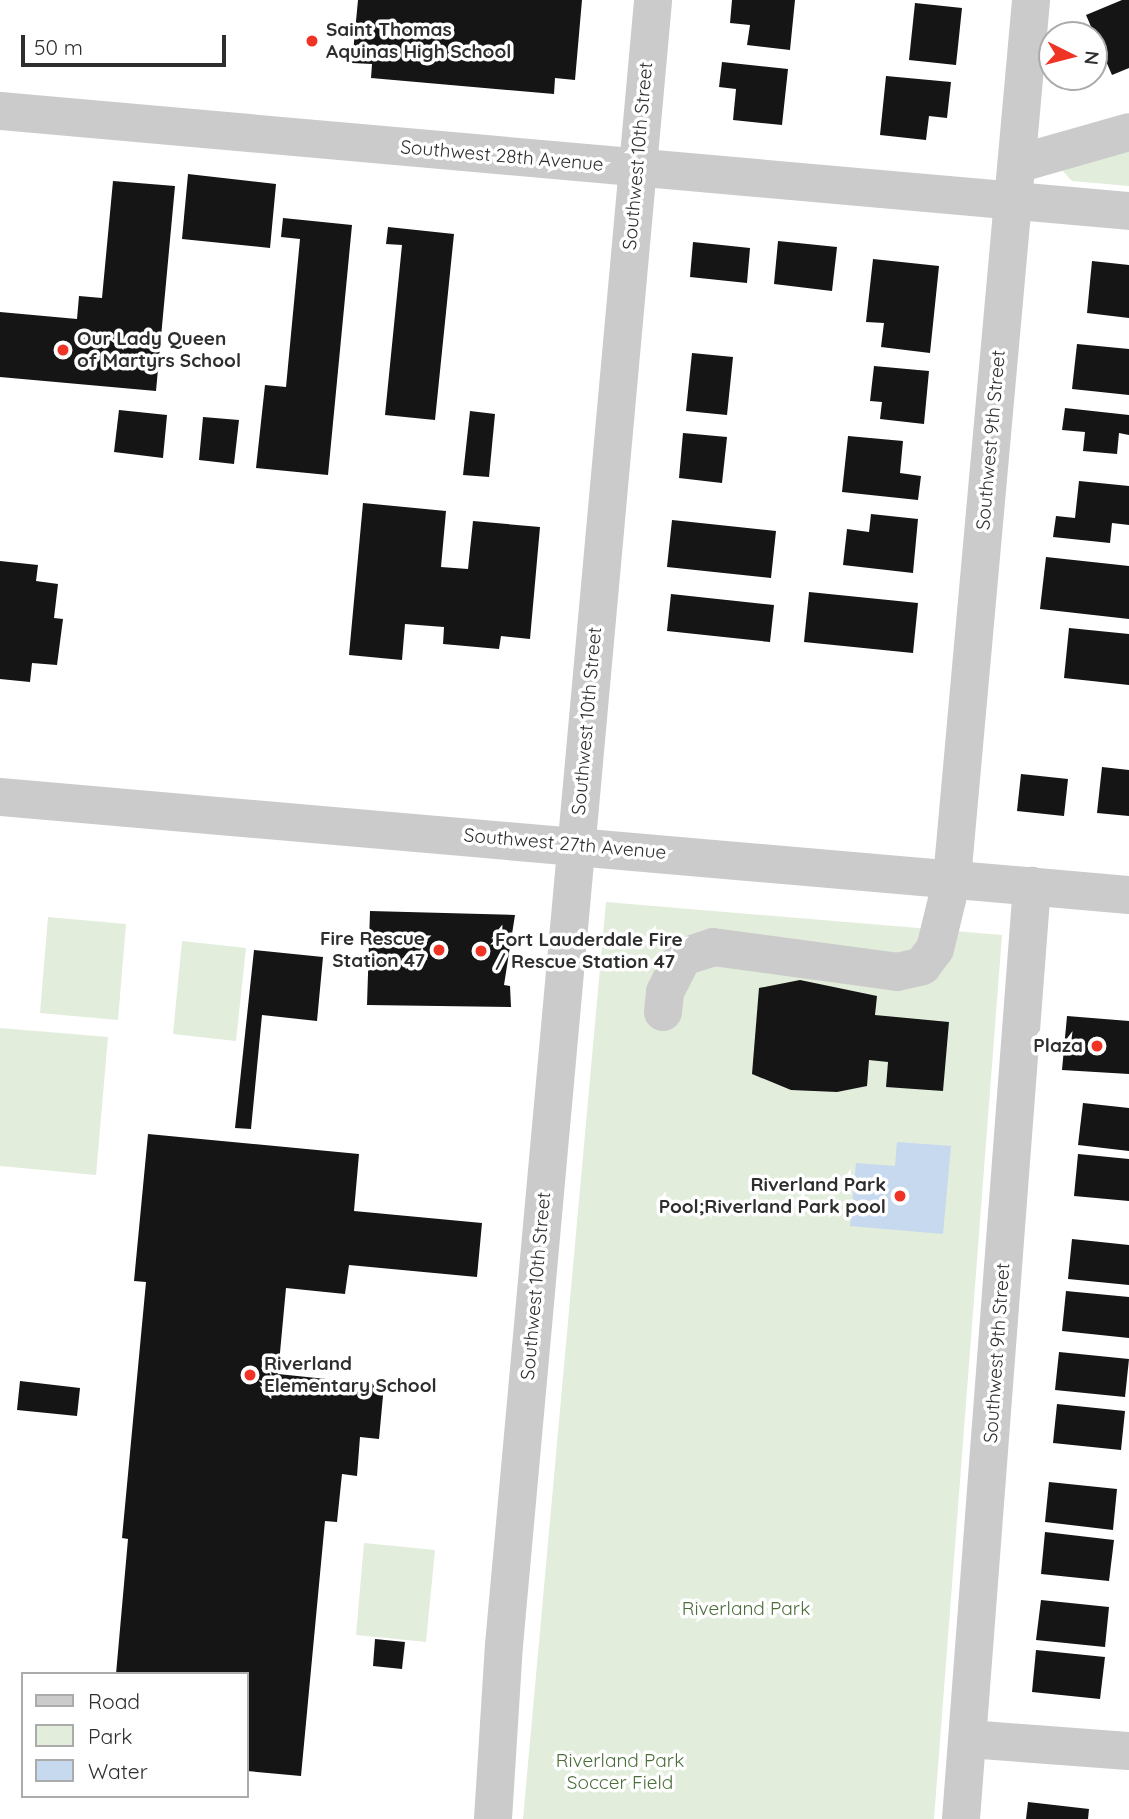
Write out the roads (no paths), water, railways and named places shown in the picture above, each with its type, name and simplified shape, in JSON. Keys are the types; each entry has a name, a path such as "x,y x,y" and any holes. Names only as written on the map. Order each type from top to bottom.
{"street":[{"name":"Southwest 10th Street","path":"493,1819 504,1645 653,0"},
{"name":"Southwest 9th Street","path":"663,1012 665,992 683,957 713,947 897,972 922,967 935,949 952,879 1031,0"},
{"name":"Southwest 28th Avenue","path":"0,111 637,168 1015,182 1129,211"},
{"path":"1015,182 1129,132"},
{"name":"Southwest 27th Avenue","path":"0,797 576,844 1129,895"},
{"name":"Southwest 9th Street","path":"961,1819 1032,886"},
{"path":"968,1739 1129,1751"}],"water":[{"name":"Riverland Park Pool;Riverland Park pool","path":"897,1142 951,1146 943,1234 850,1226 856,1163 895,1166"}],"place":[{"name":"Saint Thomas Aquinas High School","path":"312,41"},
{"name":"Our Lady Queen of Martyrs School","path":"63,350"},
{"name":"Fire Rescue Station 47","path":"439,950"},
{"name":"Fort Lauderdale Fire / Rescue Station 47","path":"481,951"},
{"name":"Plaza","path":"1097,1046"},
{"name":"Riverland Park Pool;Riverland Park pool","path":"900,1196"},
{"name":"Riverland Elementary School","path":"250,1375"}],"park label":[{"name":"Riverland Park","path":"746,1609"},
{"name":"Riverland Park Soccer Field","path":"620,1772"}]}
